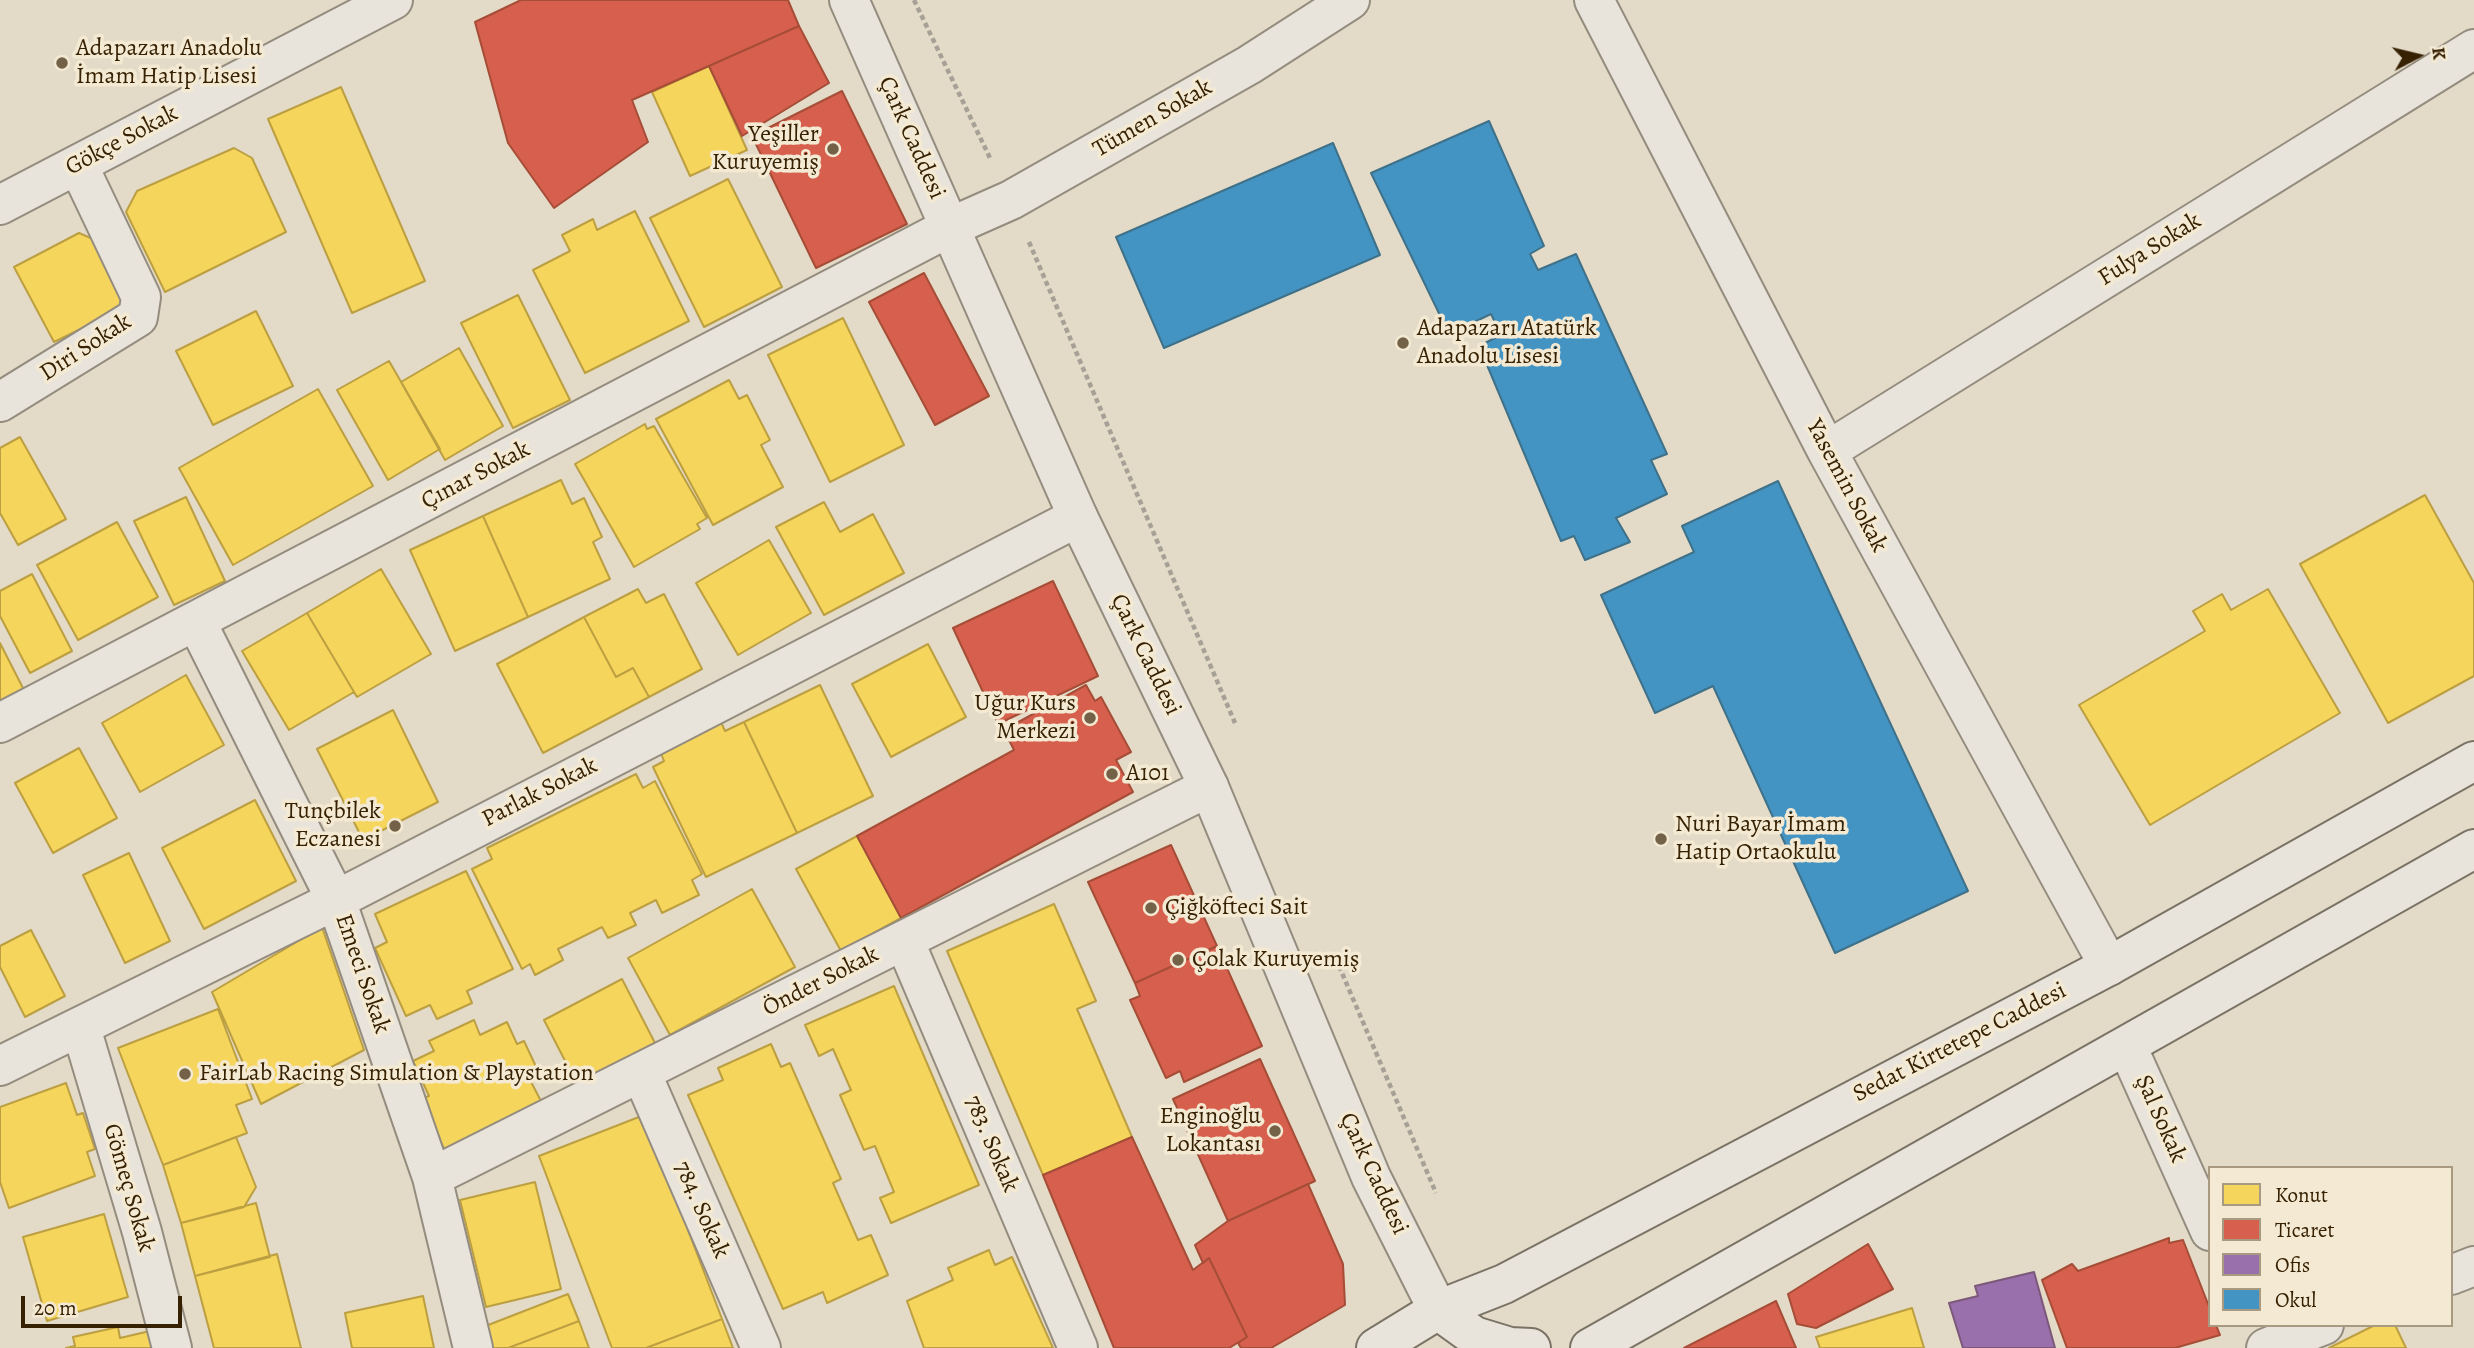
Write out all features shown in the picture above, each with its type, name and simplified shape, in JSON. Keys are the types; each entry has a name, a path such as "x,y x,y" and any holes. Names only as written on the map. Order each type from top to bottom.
{"street":[{"name":"Gökçe Sokak","path":"0,205 393,0"},
{"name":"Çark Caddesi","path":"849,0 1078,517 1209,787 1371,1177 1438,1310"},
{"name":"Tümen Sokak","path":"950,227 1011,200 1249,65 1350,0"},
{"name":"Yasemin Sokak","path":"1594,0 1827,452 2109,966"},
{"name":"Fulya Sokak","path":"1827,452 2474,49"},
{"name":"Diri Sokak","path":"0,402 138,317 141,297 78,165"},
{"name":"Çınar Sokak","path":"0,723 950,227"},
{"name":"Parlak Sokak","path":"0,1066 336,900 1078,517"},
{"name":"Emeci Sokak","path":"196,621 336,900 432,1177 473,1348"},
{"name":"Sedat Kirtetepe Caddesi","path":"1376,1348 1438,1310 1504,1284 2109,966 2474,761"},
{"name":"Önder Sokak","path":"432,1177 1209,787"},
{"path":"1590,1348 2474,849"},
{"name":"783. Sokak","path":"904,940 1078,1348"},
{"name":"Gömeç Sokak","path":"80,1028 142,1232 172,1348"},
{"name":"Şal Sokak","path":"2127,1046 2208,1227"},
{"name":"784. Sokak","path":"641,1072 761,1348"},
{"path":"2453,1274 2474,1266"},
{"path":"1438,1310 1474,1336 1510,1347 1531,1348"},
{"path":"2251,1327 2260,1348"},
{"path":"2266,1348 2319,1327"}],"path":[{"path":"914,0 1011,200 1237,728"},
{"path":"1336,959 1441,1203"}],"building: Konut":[{"path":"709,66 747,150 690,176 652,92"},
{"path":"341,87 425,281 352,313 268,119"},
{"path":"234,148 252,158 286,232 165,292 126,212 137,191"},
{"path":"728,179 782,287 704,327 650,218"},
{"path":"635,211 689,321 585,373 533,270 570,251 562,235 593,219 597,230"},
{"path":"79,233 100,242 132,304 54,342 14,267"},
{"path":"518,295 570,400 513,428 461,323"},
{"path":"256,311 293,386 213,425 176,351"},
{"path":"843,318 904,445 830,482 768,355"},
{"path":"459,348 503,426 445,460 401,382"},
{"path":"389,361 440,449 388,480 337,390"},
{"path":"729,380 739,399 747,395 770,440 761,445 783,487 713,525 656,419"},
{"path":"318,389 373,486 233,565 179,468"},
{"path":"645,424 647,429 654,426 707,518 697,524 700,529 634,567 575,464"},
{"path":"20,437 66,519 18,545 0,513 0,448"},
{"path":"561,480 572,504 584,498 602,537 593,542 610,579 528,617 483,516"},
{"path":"2425,495 2474,583 2474,676 2388,723 2300,564"},
{"path":"186,497 225,581 174,605 134,521"},
{"path":"824,502 840,532 873,514 904,573 824,615 776,527"},
{"path":"483,516 528,617 455,651 410,550"},
{"path":"117,522 158,597 78,640 37,565"},
{"path":"769,540 811,613 738,655 696,583"},
{"path":"381,569 431,654 357,697 307,613"},
{"path":"32,574 72,651 30,673 0,616 0,591"},
{"path":"638,589 646,603 664,594 702,669 649,697 633,668 616,677 584,617"},
{"path":"2268,589 2340,713 2150,825 2079,705 2205,631 2193,611 2222,594 2231,610"},
{"path":"307,613 354,692 289,730 242,651"},
{"path":"584,617 616,677 633,668 649,697 543,753 497,664"},
{"path":"0,643 25,692 0,705"},
{"path":"928,644 966,717 891,757 852,684"},
{"path":"186,675 224,745 140,792 102,723"},
{"path":"820,685 873,796 797,833 744,722"},
{"path":"393,710 438,802 363,840 317,749"},
{"path":"721,722 725,731 744,722 797,833 706,877 653,767 664,761 660,751"},
{"path":"79,748 117,818 53,853 15,783"},
{"path":"636,774 643,788 655,781 702,874 692,880 699,895 662,913 656,900 630,913 636,925 608,938 602,927 558,949 563,960 535,975 530,964 522,969 472,869 492,859 487,848"},
{"path":"255,800 296,881 204,929 162,848"},
{"path":"857,836 901,918 841,951 796,869"},
{"path":"129,853 170,941 125,963 83,875"},
{"path":"466,871 513,969 467,991 472,1003 437,1019 430,1005 406,1016 375,948 387,942 375,914"},
{"path":"752,889 795,967 670,1035 628,958"},
{"path":"1054,904 1096,1001 1077,1009 1132,1137 1043,1175 947,951"},
{"path":"322,927 364,1050 261,1104 212,992"},
{"path":"31,930 65,996 25,1017 0,967 0,946"},
{"path":"622,979 655,1043 577,1084 544,1020"},
{"path":"894,986 979,1185 891,1223 880,1198 894,1192 875,1146 864,1150 840,1095 851,1090 833,1049 819,1056 805,1025"},
{"name":"FairLab Racing Simulation & Playstation","path":"218,1009 252,1099 236,1105 247,1133 163,1165 118,1048"},
{"path":"474,1020 480,1035 507,1022 517,1044 524,1041 539,1073 529,1078 542,1103 444,1149 421,1099 429,1096 413,1061 434,1051 429,1041"},
{"path":"771,1044 781,1067 790,1063 841,1179 833,1183 858,1240 871,1235 888,1275 827,1303 823,1292 783,1309 688,1095 723,1080 718,1068"},
{"path":"66,1083 77,1115 83,1113 95,1149 87,1152 95,1176 9,1208 0,1182 0,1107"},
{"path":"644,1115 722,1319 646,1348 612,1348 539,1156"},
{"path":"236,1137 256,1187 244,1207 181,1223 163,1165"},
{"path":"535,1182 561,1289 486,1307 460,1200"},
{"path":"256,1203 270,1257 195,1276 181,1223"},
{"path":"104,1214 128,1297 47,1321 23,1237"},
{"path":"989,1250 995,1265 1012,1257 1053,1348 924,1348 907,1301 953,1280 948,1268"},
{"path":"277,1254 301,1348 214,1348 195,1276"},
{"path":"568,1294 579,1321 508,1348 490,1348 483,1327"},
{"path":"423,1296 434,1348 352,1348 345,1313"},
{"path":"1912,1308 1924,1348 1820,1348 1816,1337"},
{"path":"722,1319 733,1348 646,1348"},
{"path":"579,1321 589,1348 508,1348"},
{"path":"118,1327 120,1338 150,1331 154,1348 66,1348 75,1346 73,1337"},
{"path":"2371,1327 2396,1327 2406,1348 2329,1348"}],"building: Ticaret":[{"path":"521,0 788,0 799,26 632,100 648,142 554,208 508,143 475,22"},
{"path":"799,26 829,83 742,136 709,66"},
{"path":"842,91 907,224 816,268 752,136"},
{"path":"924,273 989,396 935,425 869,302"},
{"path":"1053,581 1098,676 998,724 953,628"},
{"path":"1086,685 1095,701 1101,697 1131,752 1116,760 1133,792 901,918 857,836 1014,750 1004,730"},
{"path":"1171,845 1217,946 1135,983 1088,882"},
{"path":"1217,946 1262,1046 1184,1082 1180,1071 1166,1078 1130,1000 1140,996 1135,983"},
{"path":"1260,1059 1315,1181 1228,1221 1173,1099"},
{"path":"1132,1137 1193,1270 1209,1258 1247,1337 1229,1348 1114,1348 1043,1175"},
{"path":"1308,1184 1343,1264 1345,1305 1271,1348 1241,1348 1238,1343 1247,1337 1209,1258 1203,1263 1195,1245 1228,1221"},
{"path":"2169,1238 2169,1243 2183,1240 2208,1304 2208,1327 2217,1327 2220,1335 2175,1348 2067,1348 2042,1280 2072,1264 2078,1271"},
{"path":"1868,1244 1893,1289 1816,1328 1797,1324 1788,1294"},
{"path":"1776,1301 1796,1348 1684,1348"}],"building: Ofis":[{"path":"2034,1272 2055,1348 1963,1348 1949,1303 1978,1296 1975,1286"}],"building: Okul":[{"name":"Adapazarı Atatürk Anadolu Lisesi","path":"1489,121 1544,246 1530,254 1538,270 1576,254 1667,454 1651,460 1667,494 1616,518 1630,542 1585,560 1574,536 1561,541 1479,346 1501,335 1491,314 1449,334 1371,173"},
{"path":"1333,143 1380,255 1164,348 1116,237"},
{"path":"1778,481 1968,891 1835,953 1713,686 1655,713 1601,595 1694,552 1682,526"}],"place":[{"name":"Adapazarı Anadolu İmam Hatip Lisesi","path":"62,63"},
{"name":"Yeşiller Kuruyemiş","path":"833,149"},
{"name":"Adapazarı Atatürk Anadolu Lisesi","path":"1403,343"},
{"name":"Uğur Kurs Merkezi","path":"1090,718"},
{"name":"A101","path":"1112,774"},
{"name":"Tunçbilek Eczanesi","path":"395,826"},
{"name":"Nuri Bayar İmam Hatip Ortaokulu","path":"1661,839"},
{"name":"Çiğköfteci Sait","path":"1151,908"},
{"name":"Çolak Kuruyemiş","path":"1178,960"},
{"name":"FairLab Racing Simulation & Playstation","path":"185,1074"},
{"name":"Enginoğlu Lokantası","path":"1275,1131"}]}
